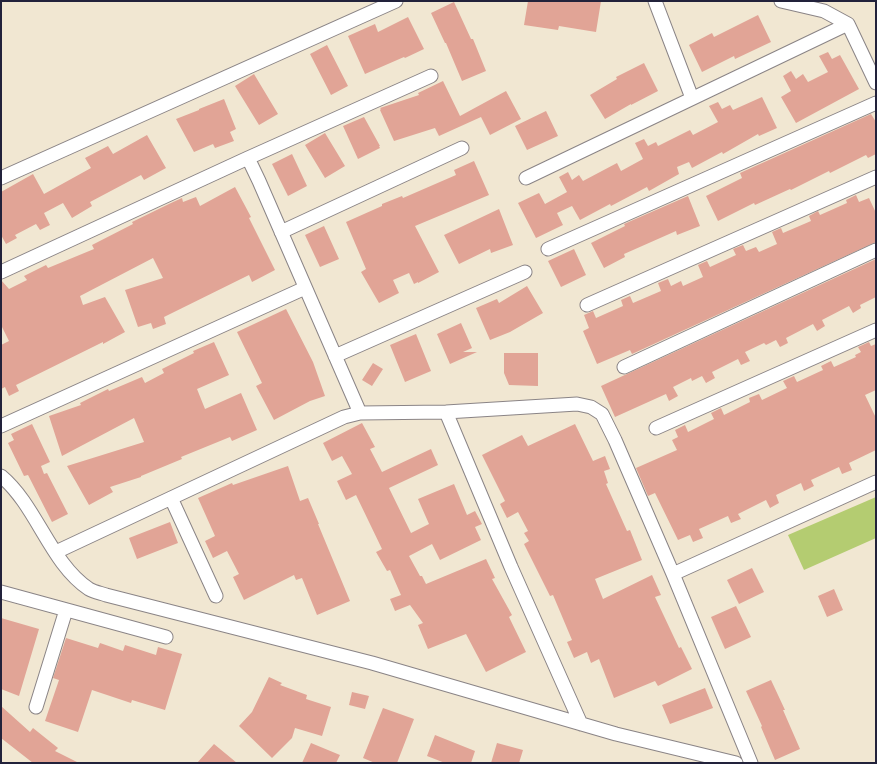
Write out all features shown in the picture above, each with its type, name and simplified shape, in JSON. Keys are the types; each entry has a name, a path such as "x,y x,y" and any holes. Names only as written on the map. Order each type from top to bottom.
{"street":[{"path":"1,178 396,1"},
{"path":"654,1 692,98"},
{"path":"781,1 824,12 848,24 876,83"},
{"path":"526,178 848,24"},
{"path":"1,272 248,158 431,76"},
{"path":"548,249 876,103"},
{"path":"281,232 462,148"},
{"path":"248,158 360,413"},
{"path":"587,305 876,177"},
{"path":"624,367 876,250"},
{"path":"335,356 525,272"},
{"path":"1,426 305,288"},
{"path":"656,428 876,330"},
{"path":"56,552 344,417 360,413 446,412 577,404 591,407 602,414 615,440 673,574 751,763"},
{"path":"446,412 511,566 581,724"},
{"path":"1,476 10,483 75,578 90,590 372,663 616,734 736,763"},
{"path":"673,574 876,482"},
{"path":"170,498 216,596"},
{"path":"1,592 166,637"},
{"path":"36,707 66,610"}],"green space":[{"path":"876,497 876,538 804,570 788,535"}],"building":[{"path":"528,1 601,1 596,32 559,26 558,30 524,25"},
{"path":"454,2 471,39 473,39 486,71 462,81 446,43 431,13"},
{"path":"758,15 771,42 735,59 734,56 702,72 689,45 712,33 714,37"},
{"path":"408,17 424,49 365,74 348,36 375,24 378,32"},
{"path":"327,45 348,86 331,95 310,54"},
{"path":"828,52 832,59 840,55 859,89 796,123 781,97 791,91 783,76 791,71 796,79 803,74 808,82 828,72 819,56"},
{"path":"644,63 658,91 605,119 590,95 617,79 616,77"},
{"path":"254,74 278,114 259,125 235,86"},
{"path":"443,81 460,116 506,91 521,119 490,135 481,117 439,136 435,128 394,141 380,108 419,95 418,93"},
{"path":"762,97 777,128 759,136 758,134 723,154 722,152 692,168 689,162 677,167 679,174 649,191 647,187 580,220 572,206 557,213 563,225 536,238 518,203 539,193 545,204 567,192 559,177 568,172 572,180 579,175 583,181 617,163 621,171 643,159 635,143 644,139 648,146 656,142 658,146 690,130 693,135 718,122 709,106 718,102 722,109 730,105 733,110"},
{"path":"224,99 236,129 230,132 234,141 215,148 213,144 194,152 176,119"},
{"path":"546,111 558,136 527,150 515,126"},
{"path":"871,114 876,122 876,154 868,158 866,155 791,190 790,189 755,205 754,203 718,221 706,196 742,178 740,173"},
{"path":"364,117 380,148 358,159 343,126"},
{"path":"325,133 345,166 325,178 305,145"},
{"path":"147,135 166,168 144,180 141,175 90,202 92,206 72,218 63,203 44,213 50,225 40,230 36,224 15,235 17,238 6,244 1,235 1,192 33,174 44,194 91,168 85,158 108,146 113,154"},
{"path":"292,154 307,186 288,196 272,164"},
{"path":"474,161 489,195 415,226 439,272 414,284 409,273 393,280 399,293 379,303 361,272 366,269 346,222 382,206 382,204 402,196 403,198 456,175 454,170"},
{"path":"235,187 251,217 249,218 275,270 252,282 249,275 164,317 166,324 153,329 151,323 138,327 125,290 163,278 153,258 80,296 83,305 105,297 125,332 16,385 19,391 9,396 5,387 1,389 1,345 9,341 1,325 1,280 9,289 27,280 24,276 46,265 48,268 94,249 92,245 133,224 132,222 182,198 183,202 196,197 200,206"},
{"path":"856,195 859,202 869,198 876,213 876,242 632,354 630,350 597,364 583,331 589,328 584,315 593,311 596,318 623,306 621,300 630,296 633,303 661,291 658,283 668,279 671,286 681,281 683,286 703,277 698,265 707,261 710,267 736,255 733,249 743,245 746,251 756,247 759,252 777,244 772,232 781,228 783,233 811,221 809,216 818,211 820,215 847,203 846,200"},
{"path":"688,196 700,226 677,235 676,231 624,254 625,257 604,268 591,243 625,226 624,224"},
{"path":"499,209 513,245 491,253 490,249 459,264 444,235"},
{"path":"324,226 339,259 320,267 305,235"},
{"path":"574,249 586,275 561,287 548,261"},
{"path":"876,259 876,297 860,305 861,308 853,313 849,306 822,320 825,326 817,331 813,324 786,338 788,343 780,347 776,340 766,345 764,343 745,352 750,361 741,365 738,359 712,372 715,378 706,383 702,376 692,381 691,378 673,387 678,396 669,401 666,394 615,417 601,386"},
{"path":"527,286 543,313 510,332 490,340 476,308 497,299 499,303"},
{"path":"286,309 313,362 325,396 310,401 274,420 256,386 262,383 237,332"},
{"path":"461,323 472,348 463,352 477,352 450,364 437,334"},
{"path":"416,334 431,371 405,382 390,345"},
{"path":"214,342 229,375 197,389 205,409 241,393 257,430 232,441 230,437 181,457 182,459 141,477 110,487 113,492 89,505 67,466 144,442 134,418 62,456 49,416 81,405 80,403 108,389 109,391 142,377 145,383 164,373 162,369 194,353 193,351"},
{"path":"869,342 871,346 876,344 876,390 865,395 876,418 876,450 849,463 852,470 842,474 839,467 811,480 814,486 804,491 801,483 776,495 779,503 770,508 766,500 738,514 741,519 731,523 728,516 699,529 703,538 693,542 690,535 678,540 655,493 648,496 636,468 677,450 672,440 678,437 675,430 685,425 688,432 714,419 711,413 721,408 724,415 750,402 749,398 759,394 762,400 787,388 783,381 794,376 797,382 823,370 821,366 831,361 834,367 856,357 855,355 861,352 858,347"},
{"path":"504,353 538,353 538,386 509,385 504,373"},
{"path":"373,363 383,369 372,386 362,380"},
{"path":"362,423 375,447 370,449 382,472 431,449 438,465 389,488 411,533 429,524 418,499 454,484 467,515 475,511 482,524 475,527 481,540 440,560 432,544 409,556 420,576 422,576 426,584 486,559 495,578 492,579 512,615 509,617 526,652 486,672 466,634 428,649 418,625 423,623 410,605 395,611 390,599 401,595 390,570 387,571 376,552 382,549 356,495 346,500 337,481 352,474 342,456 332,461 323,443"},
{"path":"32,424 50,462 41,466 44,474 47,473 68,514 52,522 28,475 24,476 8,443 14,440 11,434"},
{"path":"575,424 593,461 605,456 610,469 604,471 608,483 606,484 627,531 630,530 642,560 595,579 603,599 652,575 661,595 655,597 679,648 681,647 692,669 658,686 655,681 614,698 599,659 591,663 587,652 574,658 567,642 572,640 553,595 550,596 524,544 529,541 524,533 528,531 518,512 507,518 500,504 505,501 482,455 522,435 528,446"},
{"path":"288,466 300,501 308,498 350,601 317,615 302,578 296,580 294,575 244,600 233,577 239,574 227,551 213,558 205,541 215,536 198,498 232,483 233,485"},
{"path":"170,522 178,543 137,559 129,538"},
{"path":"752,568 764,592 739,604 727,580"},
{"path":"834,589 843,610 827,617 818,596"},
{"path":"736,606 751,637 725,649 711,617"},
{"path":"1,618 39,629 19,696 1,689"},
{"path":"66,638 98,648 100,643 123,651 125,645 156,655 158,647 182,654 165,710 132,700 131,703 92,690 78,732 45,721 59,680 53,678"},
{"path":"269,677 282,683 280,685 307,695 306,699 331,707 322,736 295,728 292,738 272,758 239,726 252,712"},
{"path":"771,680 785,710 783,710 800,749 775,760 746,691"},
{"path":"705,688 713,708 670,724 662,705"},
{"path":"352,692 369,696 365,709 349,705"},
{"path":"1,706 30,732 33,728 58,748 55,751 79,763 33,763 1,738"},
{"path":"383,708 414,719 397,763 375,763 363,758"},
{"path":"435,735 475,751 471,763 445,763 427,756"},
{"path":"311,743 340,755 336,763 302,763"},
{"path":"497,743 523,750 519,763 491,763"},
{"path":"214,744 237,763 197,763"}]}
